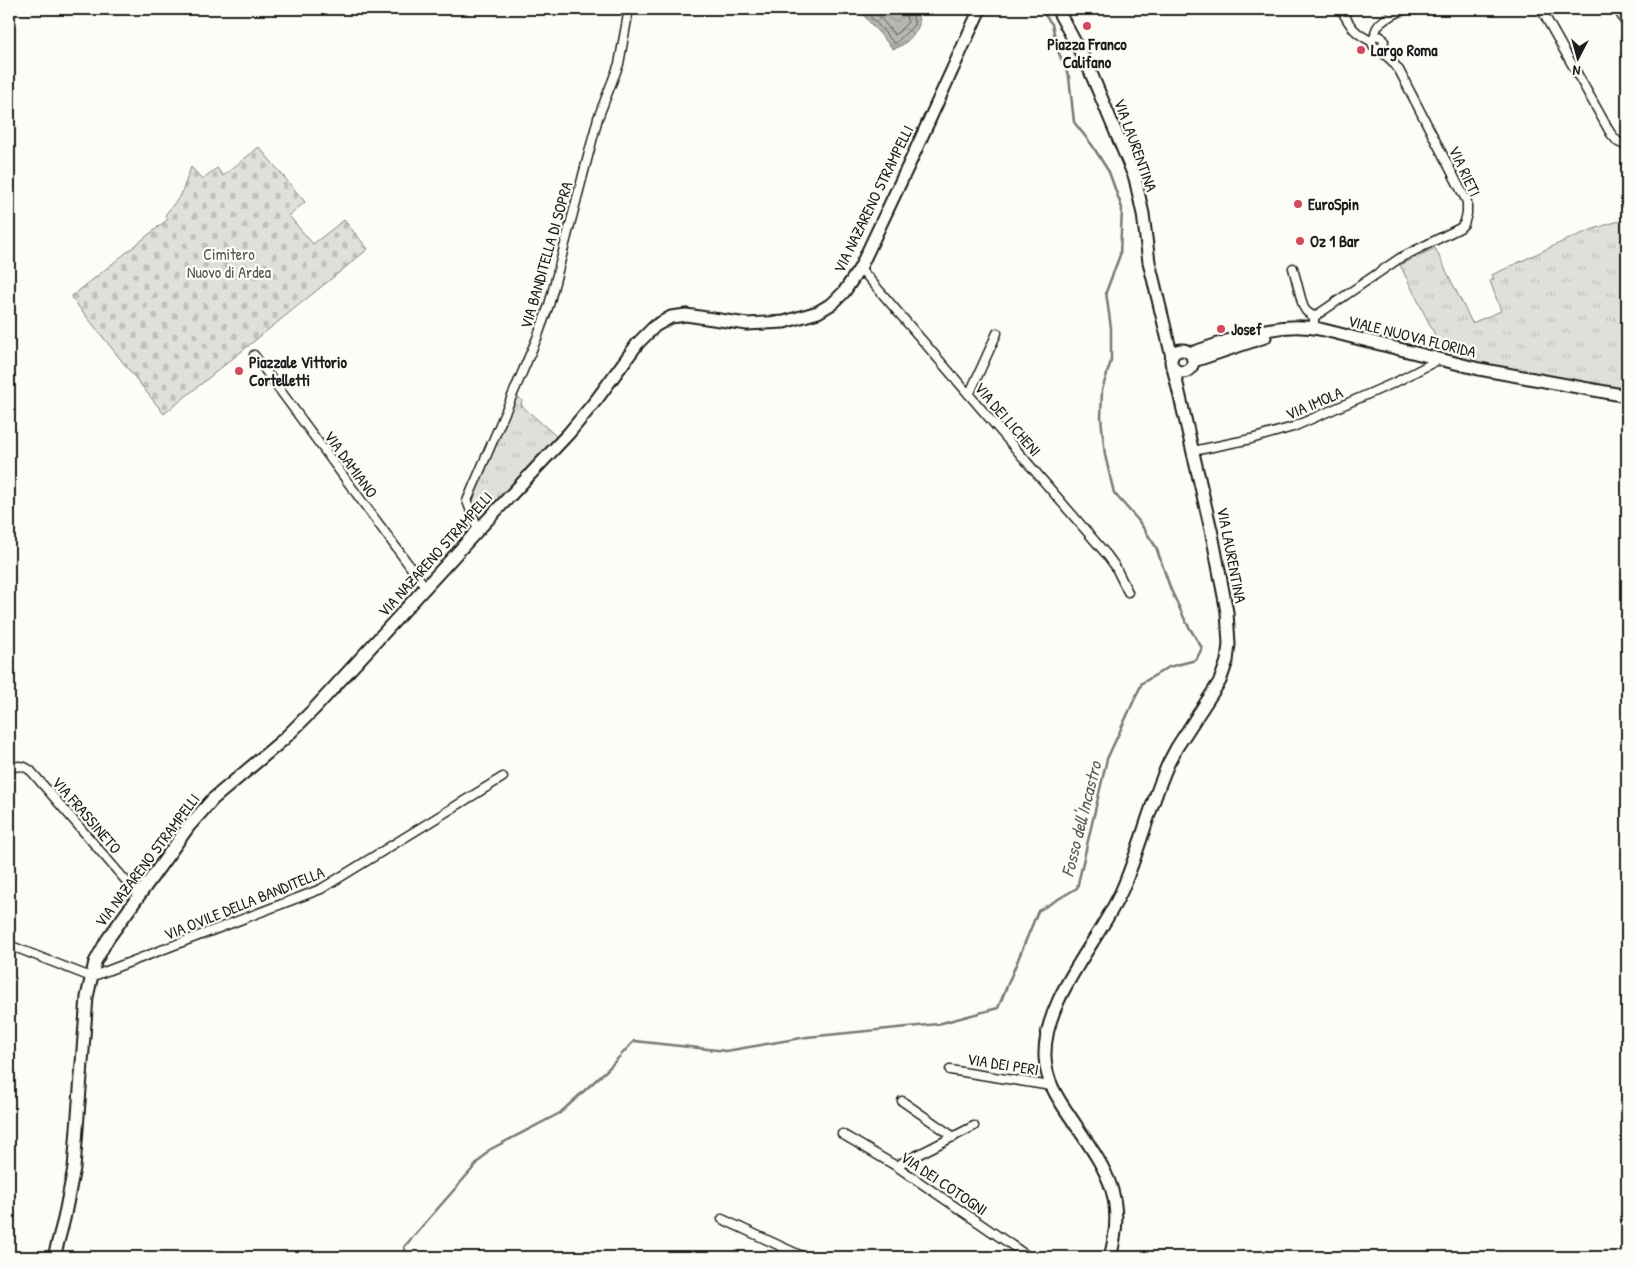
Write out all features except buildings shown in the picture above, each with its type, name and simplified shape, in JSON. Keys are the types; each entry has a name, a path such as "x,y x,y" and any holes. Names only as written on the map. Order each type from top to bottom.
{"street":[{"name":"VIA BANDITELLA DI SOPRA","path":"478,530 467,502 548,310 599,115 619,64 628,9"},
{"name":"VIA NAZARENO STRAMPELLI","path":"54,1257 64,1219 75,1161 87,997 91,977 101,950 139,896 203,810 300,724 569,433 642,338 659,323 671,317 686,315 755,324 775,324 800,319 818,312 838,298 851,284 860,268 980,9"},
{"name":"VIA LAURENTINA","path":"1051,1086 1046,1070 1045,1046 1052,1015 1069,982 1119,897 1172,755 1220,682 1228,651 1228,619 1212,534 1148,262 1143,214 1135,178 1088,66 1058,9"},
{"path":"1341,9 1350,26 1359,35 1373,38 1381,23 1406,9"},
{"path":"1541,9 1611,134 1618,142 1627,146"},
{"path":"1618,9 1627,26"},
{"name":"VIA RIETI","path":"1314,323 1400,258 1460,228 1467,217 1467,206 1464,196 1399,70 1392,60 1378,49 1384,45 1384,41 1380,36 1373,38"},
{"name":"VIA DEI LICHENI","path":"860,268 1107,555 1115,566 1128,592"},
{"path":"1293,268 1304,308 1314,323"},
{"name":"VIALE NUOVA FLORIDA","path":"1190,358 1268,329 1314,323 1434,362 1499,380 1627,403"},
{"name":"VIA LAURENTINA","path":"1165,330 1190,358 1185,387 1190,424 1189,435"},
{"path":"969,395 996,332"},
{"name":"VIALE NUOVA FLORIDA","path":"1190,358 1265,337 1279,334 1295,334 1321,337 1434,362 1627,396"},
{"path":"1178,350 1190,358 1179,372 1172,362 1178,350"},
{"name":"VIA DAMIANO","path":"254,355 426,588"},
{"name":"VIA IMOLA","path":"1193,451 1251,439 1287,429 1388,386 1434,362"},
{"name":"VIA FRASSINETO","path":"9,770 19,765 31,771 139,896"},
{"name":"VIA OVILE DELLA BANDITELLA","path":"91,977 321,889 503,777"},
{"path":"9,945 91,977"},
{"name":"VIA DEI PERI","path":"950,1070 1051,1086"},
{"path":"1051,1086 1093,1152 1112,1187 1116,1202 1117,1218 1116,1233 1110,1257"},
{"path":"902,1101 954,1137"},
{"path":"896,1166 974,1126"},
{"name":"VIA DEI COTOGNI","path":"842,1134 896,1166 1028,1257"},
{"path":"722,1219 804,1257"}],"green space":[{"name":"Cimitero Nuovo di Ardea","path":"259,147 305,202 289,216 313,244 344,220 368,249 164,414 71,297 168,219 165,215 181,195 191,167 202,179 217,168 223,176"},
{"path":"1627,219 1627,393 1446,357 1400,265 1435,248 1472,323 1501,311 1490,281 1494,279 1492,275 1575,236"},
{"path":"517,396 522,400 521,405 557,437 479,520 474,508 473,497"}],"water":[{"path":"858,9 913,9 918,16 918,28 901,46 893,49"}],"waterway":[{"name":"Fosso dell'Incastro","path":"408,1257 404,1247 489,1150 560,1113 608,1069 634,1041 726,1051 807,1037 938,1024 998,1008 1038,911 1077,888 1107,759 1142,683 1169,667 1196,660 1202,648 1186,622 1171,590 1156,547 1138,520 1114,493 1105,455 1101,418 1102,390 1111,361 1111,328 1106,292 1120,255 1122,208 1109,172 1092,145 1074,122 1069,77 1058,51 1052,24 1040,9"}],"place":[{"name":"Piazza Franco Califano","path":"1087,26"},
{"name":"Largo Roma","path":"1361,50"},
{"name":"EuroSpin","path":"1298,204"},
{"name":"Oz 1 Bar","path":"1300,241"},
{"name":"Josef","path":"1221,329"},
{"name":"Piazzale Vittorio Cortelletti","path":"239,371"}]}
